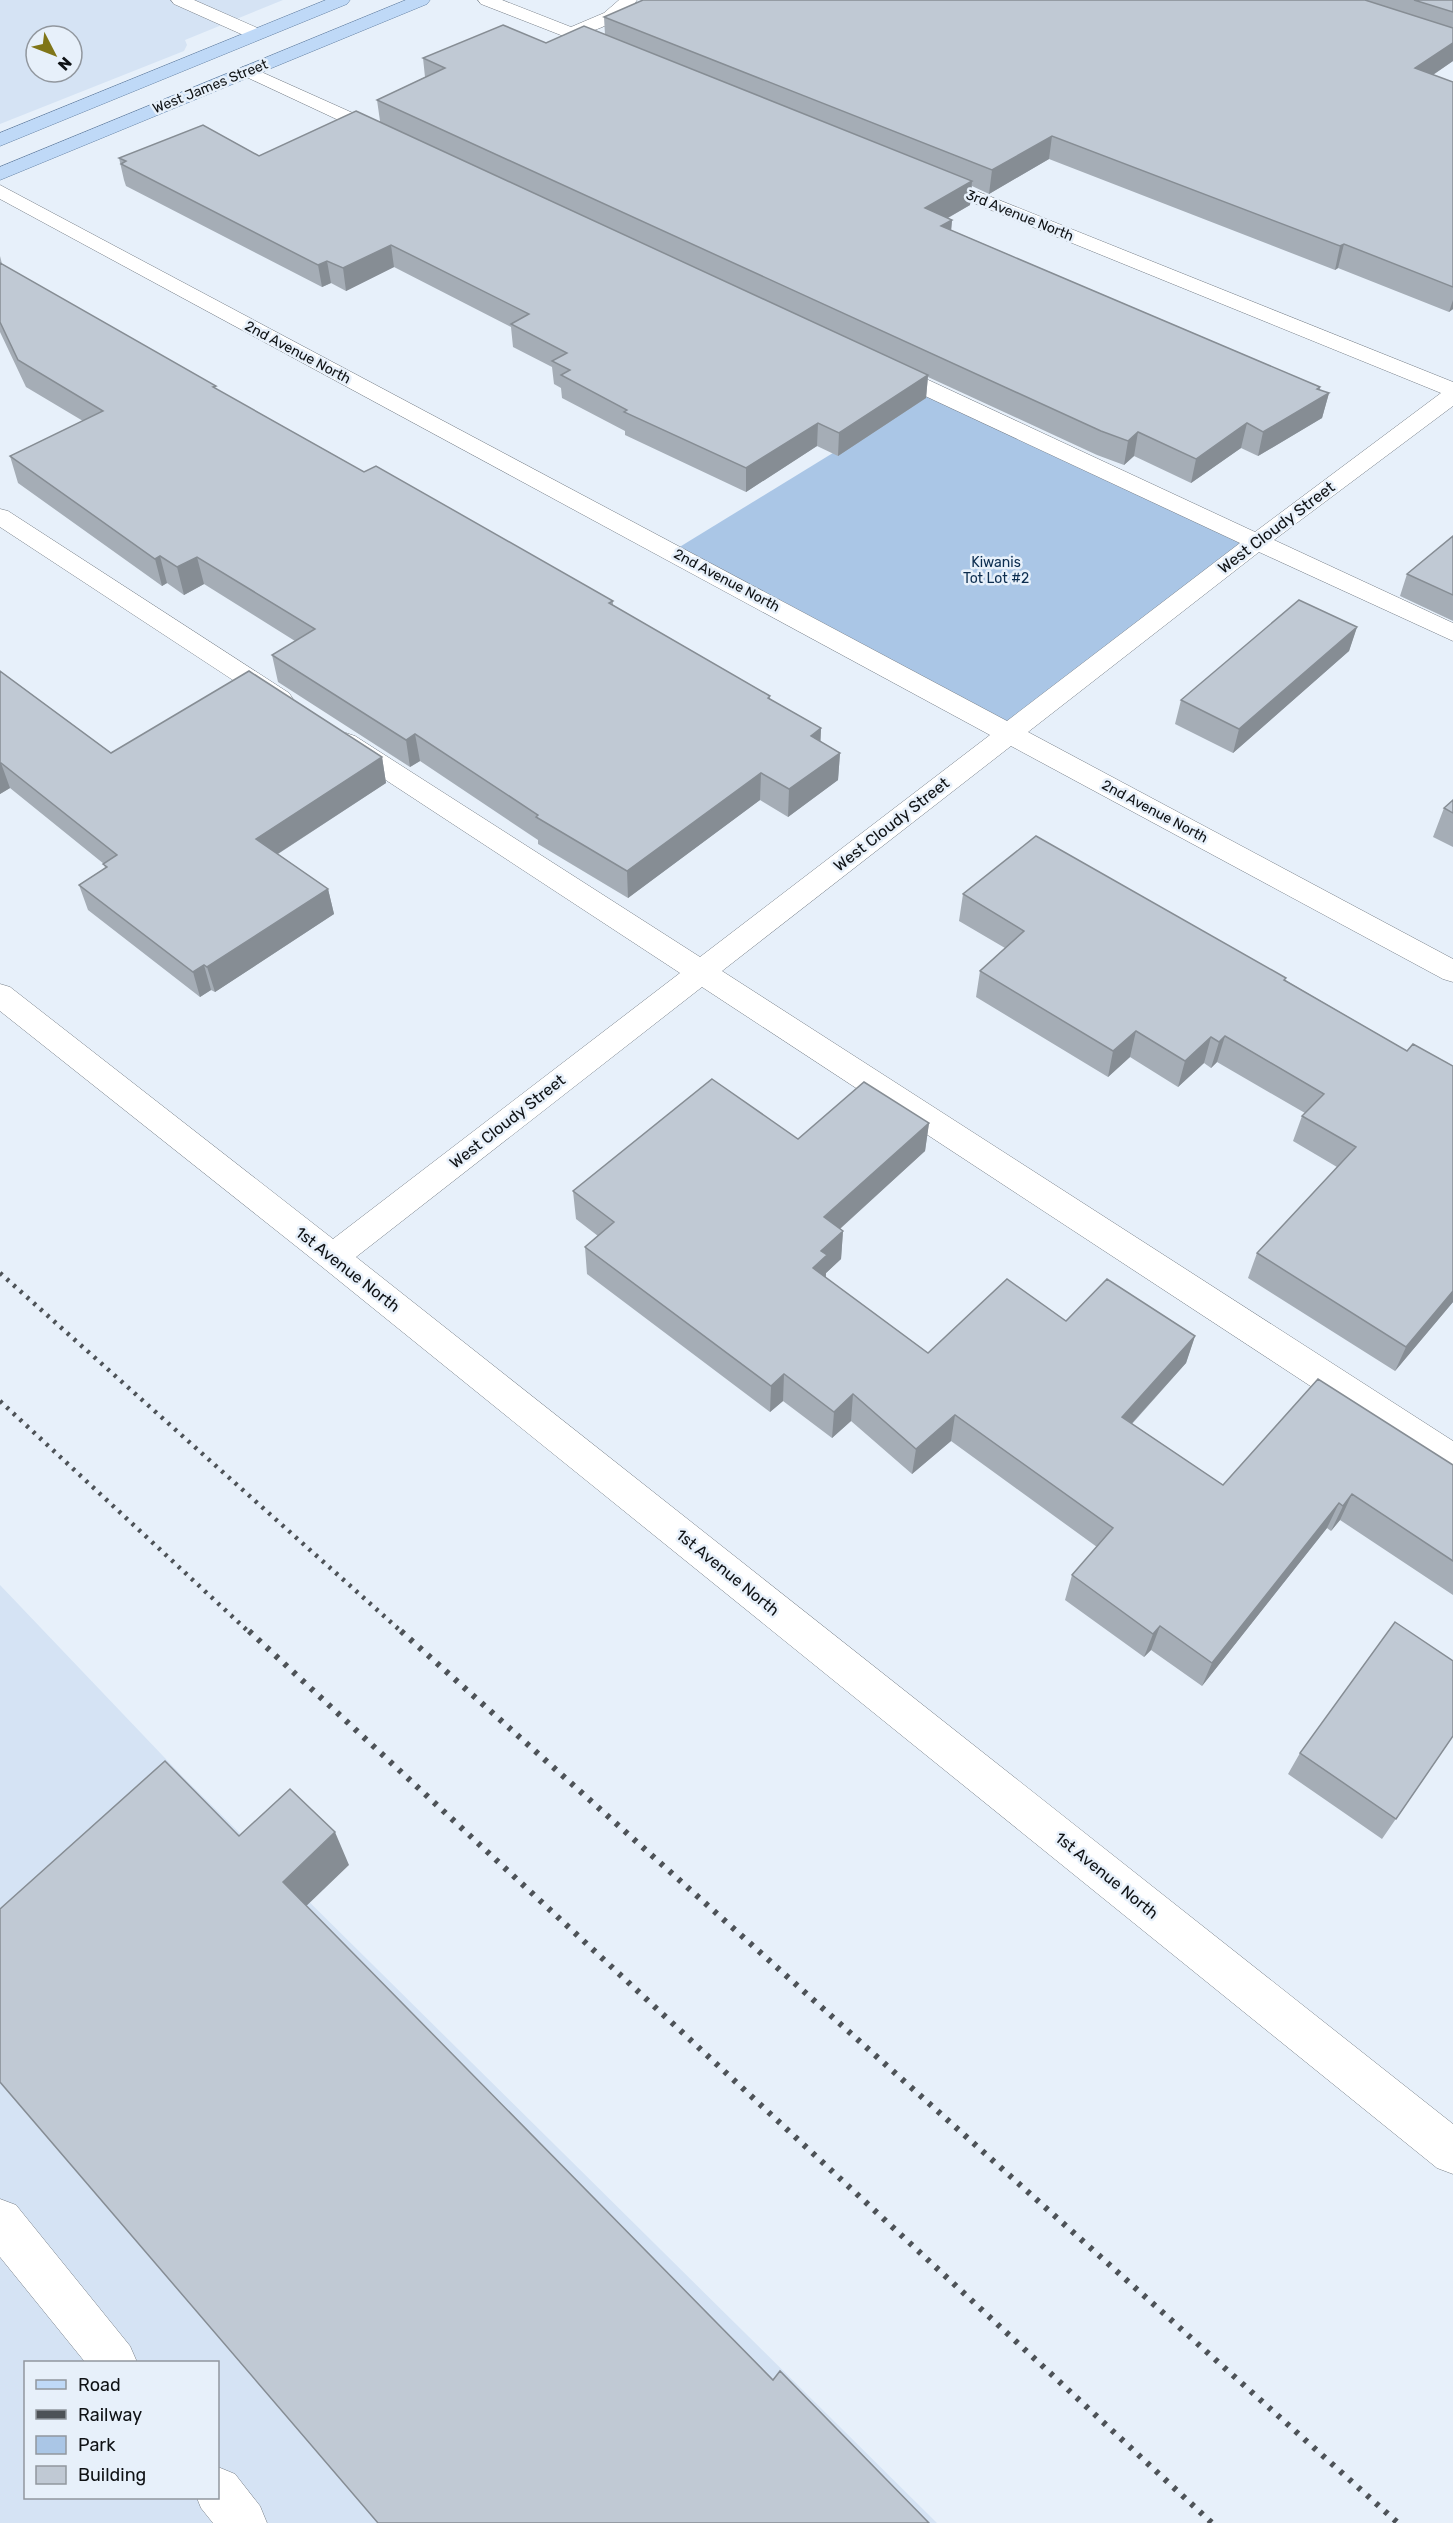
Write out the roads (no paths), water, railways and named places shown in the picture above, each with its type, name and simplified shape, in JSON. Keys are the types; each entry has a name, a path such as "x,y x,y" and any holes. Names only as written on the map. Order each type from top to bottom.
{"main road":[{"name":"West James Street","path":"0,140 341,0"},
{"name":"West James Street","path":"0,174 421,0"},
{"path":"96,134 116,110 229,64 254,51 256,34"}],"street":[{"path":"180,0 256,34"},
{"path":"487,0 626,55"},
{"path":"572,33 612,16 624,7 628,0"},
{"path":"248,71 399,142"},
{"name":"3rd Avenue North","path":"910,170 1453,390"},
{"name":"2nd Avenue North","path":"0,191 1453,972"},
{"path":"870,362 1453,633"},
{"name":"West Cloudy Street","path":"333,1257 1009,732 1256,542 1453,395"},
{"path":"0,516 298,711"},
{"path":"328,730 1453,1460"},
{"name":"1st Avenue North","path":"0,995 333,1257 1453,2152"},
{"path":"0,2221 113,2361"},
{"path":"219,2492 243,2523"}],"railway":[{"path":"0,1273 403,1633"},
{"path":"0,1401 250,1633"},
{"path":"249,1631 1212,2523"},
{"path":"401,1631 1398,2523"}],"park label":[{"name":"Kiwanis Tot Lot #2","path":"996,570"}]}
